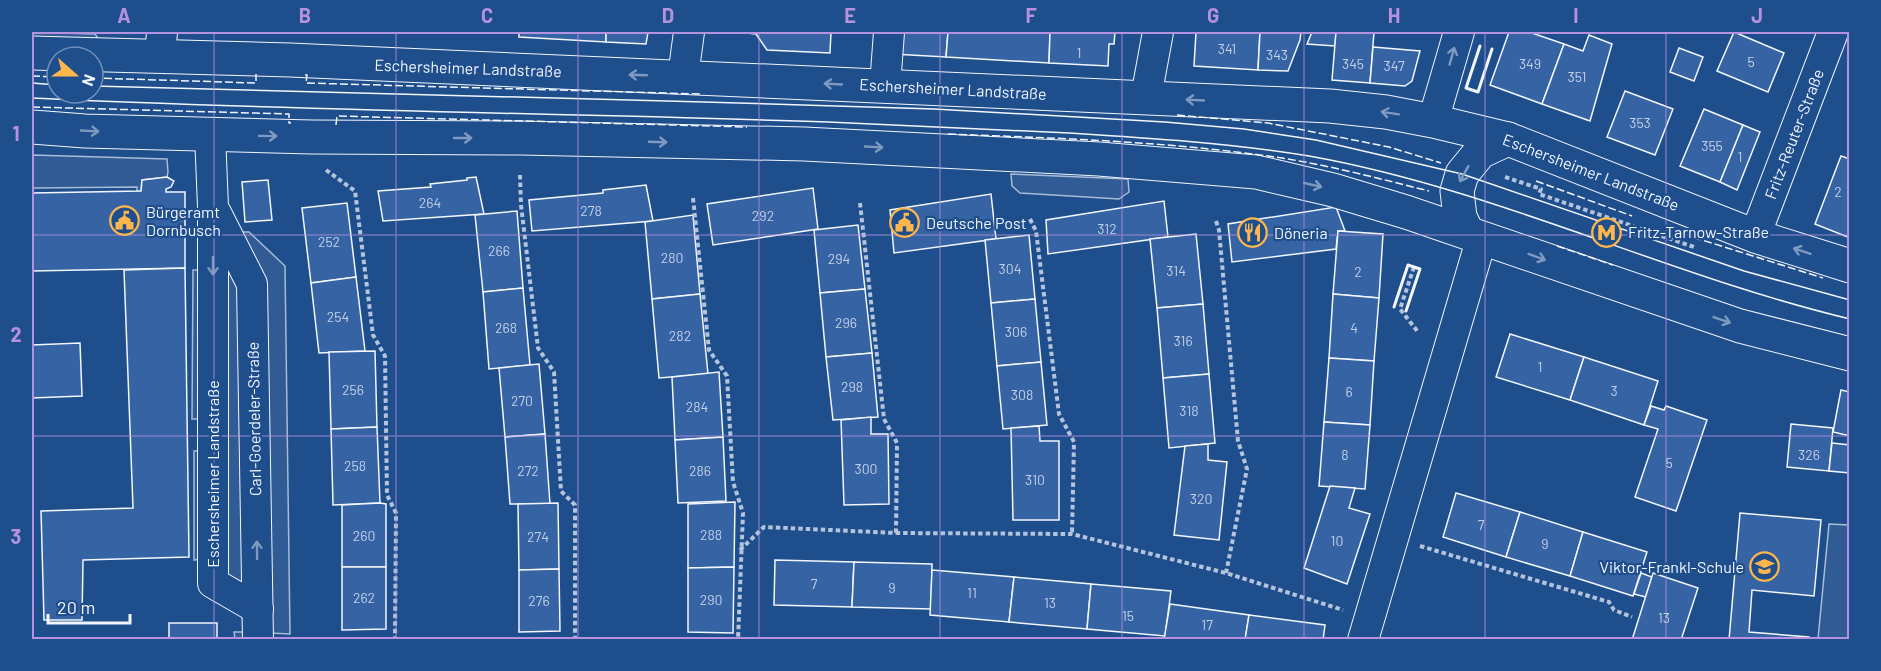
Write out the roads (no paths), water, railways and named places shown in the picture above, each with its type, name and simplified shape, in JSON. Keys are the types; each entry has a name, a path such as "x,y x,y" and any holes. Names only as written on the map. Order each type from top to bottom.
{"main road":[{"name":"Eschersheimer Landstraße","path":"32,53 161,44 683,77 1330,106 1386,112 1508,139 1755,236 1850,266"},
{"path":"32,126 210,134 804,144 1099,159 1256,172 1333,190 1475,235 1740,326 1850,354"},
{"path":"1475,235 1460,217 1457,191 1462,174 1480,152 1508,139"}],"street":[{"path":"683,77 689,32"},
{"path":"869,32 876,85"},
{"path":"876,85 889,32"},
{"path":"1146,97 1158,32"},
{"path":"1433,121 1459,32"},
{"name":"Fritz-Reuter-Straße","path":"1755,236 1833,32"},
{"name":"Eschersheimer Landstraße","path":"210,134 213,207 213,583 258,609"},
{"name":"Carl-Goerdeler-Straße","path":"213,207 252,284 258,639"},
{"path":"1357,626 1393,538 1454,328 1475,235"}],"tram line":[{"path":"32,83 45,84"},
{"path":"105,86 934,109 1165,122 1244,129 1316,140 1462,174 1744,271 1850,300"},
{"path":"32,98 231,106 858,123 1069,133 1249,148 1309,156 1446,189 1714,280 1850,319"}],"place":[{"name":"Bürgeramt Dornbusch","path":"125,221"},
{"name":"Deutsche Post","path":"905,223"},
{"name":"Fritz-Tarnow-Straße","path":"1607,232"},
{"name":"Döneria","path":"1253,233"},
{"name":"Viktor-Frankl-Schule","path":"1765,567"}]}
